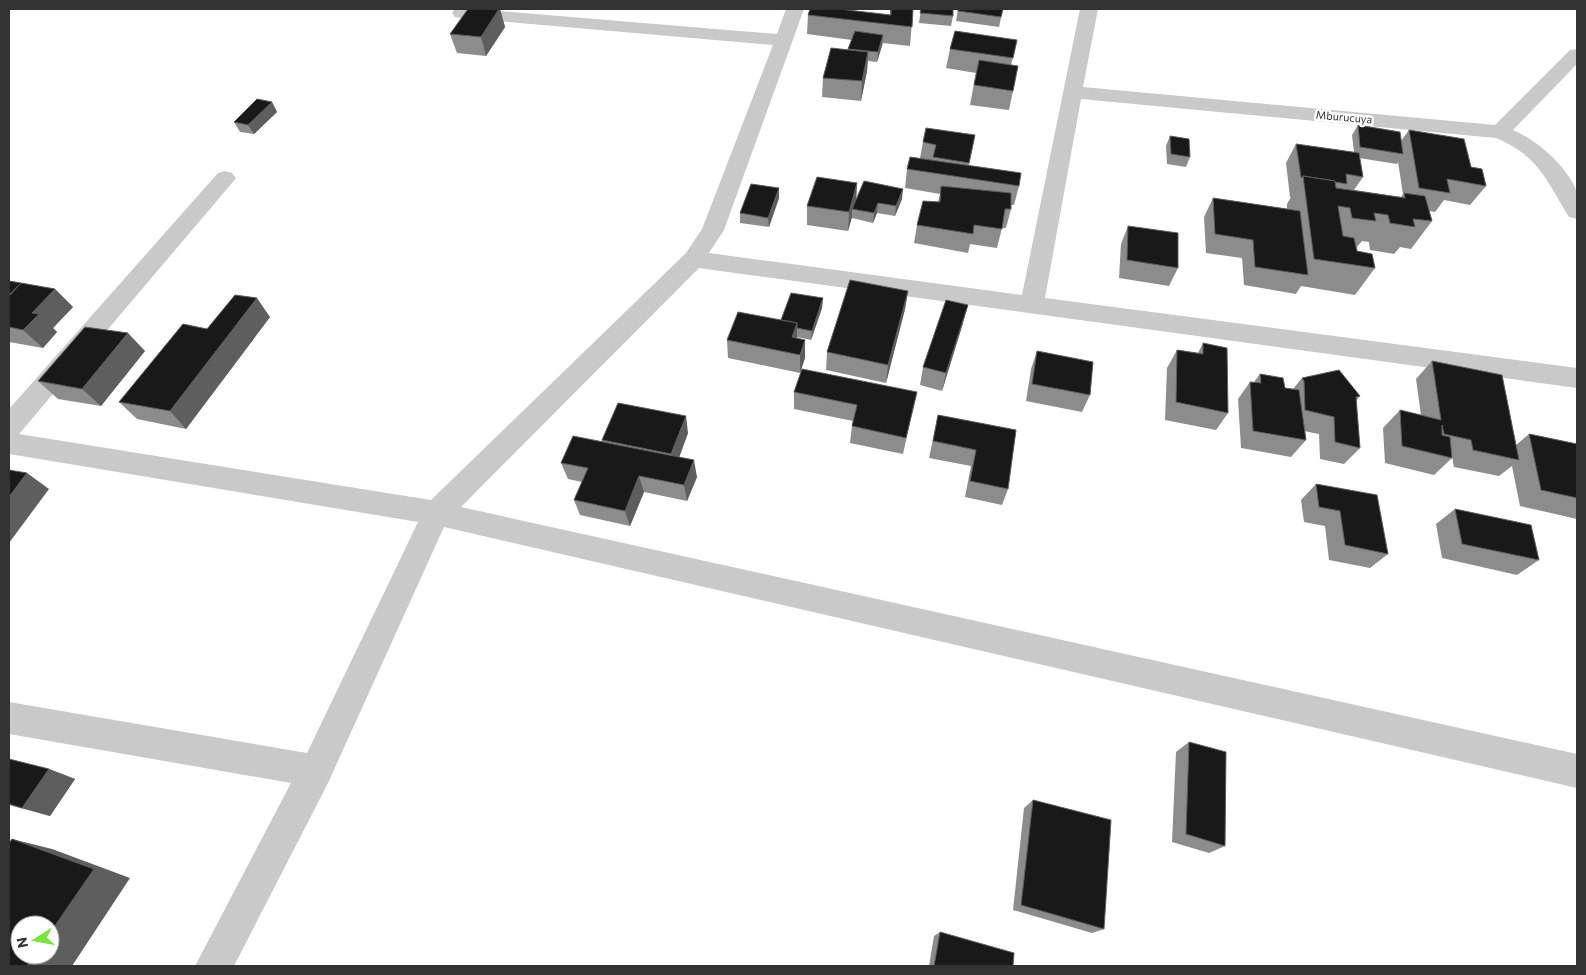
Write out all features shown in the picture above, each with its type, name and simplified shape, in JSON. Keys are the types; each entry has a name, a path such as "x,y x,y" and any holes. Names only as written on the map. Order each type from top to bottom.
{"street":[{"path":"214,966 316,771 436,513 694,258 713,230 795,9"},
{"path":"1032,304 1089,9"},
{"path":"461,13 784,40"},
{"path":"1500,132 1577,54"},
{"name":"Mburucuya","path":"1073,92 1500,132 1517,139 1545,160 1558,176 1577,212"},
{"path":"9,427 225,178"},
{"path":"694,258 1577,378"},
{"path":"9,443 436,513 1577,771"},
{"path":"9,718 316,771"}],"building":[{"path":"468,9 499,9 481,37 450,34"},
{"path":"810,9 839,9 891,15 891,9 913,9 912,27 808,15"},
{"path":"921,9 953,9 953,16 920,13"},
{"path":"958,9 1003,9 1001,17 958,11"},
{"path":"855,31 883,35 878,52 848,49"},
{"path":"955,31 1017,40 1013,58 950,49"},
{"path":"831,48 868,52 862,81 823,78"},
{"path":"979,60 1018,66 1013,91 974,85"},
{"path":"257,99 272,102 248,125 234,122"},
{"path":"1358,125 1400,132 1403,154 1360,147"},
{"path":"926,128 975,135 969,163 933,157 936,145 923,142"},
{"path":"1409,130 1464,139 1471,167 1482,169 1486,186 1447,179 1450,193 1419,188"},
{"path":"1170,136 1189,139 1190,157 1171,154"},
{"path":"1296,144 1359,153 1363,177 1346,174 1347,184 1303,176 1302,178"},
{"path":"910,157 1021,173 1019,186 907,169"},
{"path":"1303,176 1335,181 1336,188 1405,198 1404,193 1425,196 1432,221 1413,219 1415,227 1390,223 1388,215 1374,213 1376,221 1352,218 1350,208 1338,206 1343,236 1354,238 1357,251 1372,254 1375,268 1314,259"},
{"path":"817,177 857,183 849,212 807,206"},
{"path":"864,181 903,189 896,206 878,203 874,213 852,209"},
{"path":"751,184 779,188 768,218 740,213"},
{"path":"941,186 1011,193 1011,209 1005,209 1002,229 974,225 973,234 917,225 923,201 940,202"},
{"path":"1213,198 1300,211 1308,275 1255,267 1253,240 1215,234"},
{"path":"1128,226 1178,233 1178,268 1127,260"},
{"path":"850,280 908,291 888,365 827,352"},
{"path":"9,281 21,283 9,295"},
{"path":"21,283 55,289 32,313 39,314 23,330 9,327 9,296"},
{"path":"791,293 823,298 812,331 797,328 797,323 781,320"},
{"path":"235,295 257,298 170,411 119,402 183,324 207,329"},
{"path":"946,300 968,305 946,373 923,367"},
{"path":"738,312 797,323 792,337 805,340 800,355 727,340"},
{"path":"85,327 128,333 82,389 38,381"},
{"path":"1203,343 1227,348 1228,413 1176,402 1177,350 1203,354"},
{"path":"1037,351 1093,362 1090,395 1032,384"},
{"path":"1432,361 1502,375 1519,460 1473,450 1471,440 1444,434 1442,425 1442,435 1450,437 1452,458 1402,446 1400,410 1441,420"},
{"path":"802,369 917,392 906,438 852,426 857,405 794,392"},
{"path":"1339,370 1360,396 1356,397 1360,448 1335,442 1334,417 1305,410 1304,381 1302,378"},
{"path":"1260,374 1283,378 1285,388 1299,390 1306,440 1253,431 1250,382 1261,383"},
{"path":"618,403 686,416 671,454 602,440"},
{"path":"938,415 1016,430 1008,489 970,481 976,450 933,441"},
{"path":"1529,434 1577,444 1577,498 1541,490"},
{"path":"573,436 694,460 684,485 639,476 625,511 574,500 588,468 561,463"},
{"path":"9,470 27,473 9,497"},
{"path":"1316,484 1377,495 1388,554 1345,545 1340,511 1319,507"},
{"path":"1455,509 1531,525 1539,560 1462,544"},
{"path":"1189,742 1226,752 1225,846 1186,834"},
{"path":"9,759 49,769 22,808 9,804"},
{"path":"1033,800 1111,820 1104,929 1021,905"},
{"path":"12,839 94,869 60,918 60,915 10,915 10,965 27,966 9,966 9,843"},
{"path":"940,932 1014,953 1013,966 934,966"}]}
